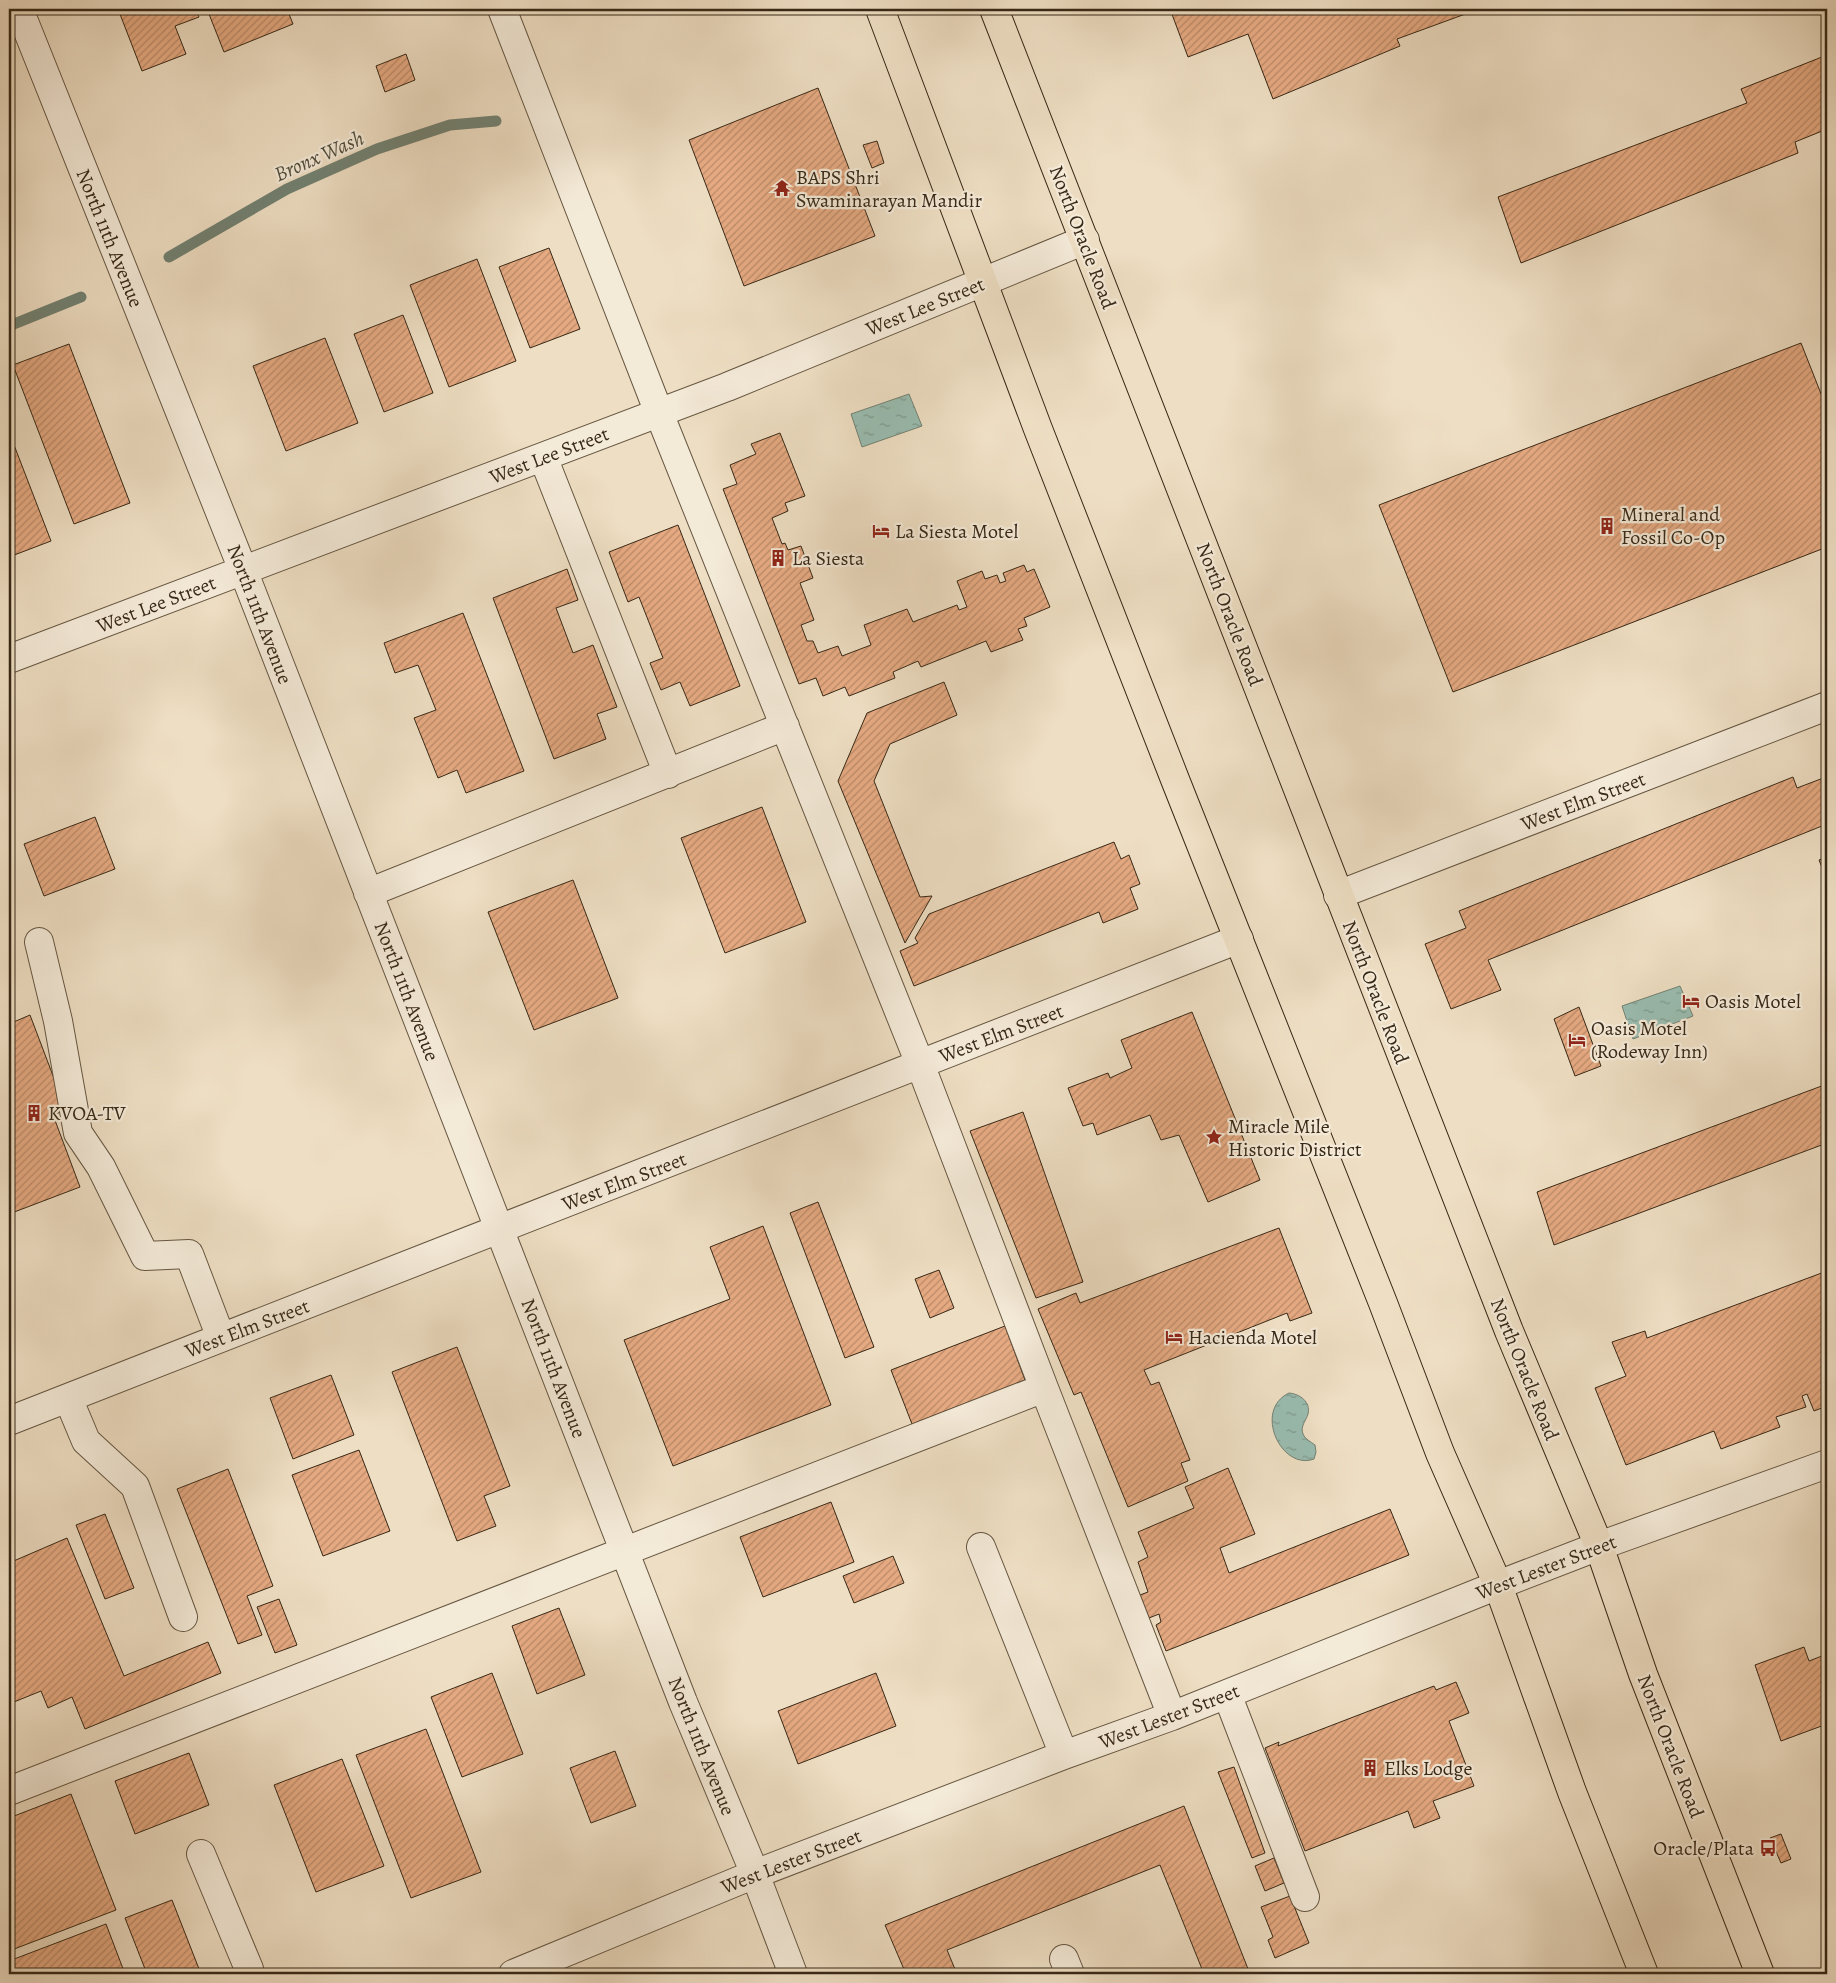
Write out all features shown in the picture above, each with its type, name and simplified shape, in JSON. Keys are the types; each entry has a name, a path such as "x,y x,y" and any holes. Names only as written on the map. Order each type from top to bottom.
{"main road":[{"path":"880,9 1038,430 1384,1303 1440,1453 1498,1584 1572,1792 1644,1974"},
{"name":"North Oracle Road","path":"994,9 1509,1331 1599,1546 1643,1674 1760,1974"}],"street":[{"name":"North 11th Avenue","path":"19,9 243,570 683,1702 755,1874 793,1974"},
{"path":"502,9 659,413 920,1064 1172,1716"},
{"name":"West Lee Street","path":"9,660 659,413 984,283 1085,240"},
{"path":"543,457 668,774"},
{"name":"West Elm Street","path":"1338,895 1827,706"},
{"path":"368,893 785,726"},
{"name":"West Elm Street","path":"9,1421 1239,939"},
{"path":"39,942 58,1021 78,1134 101,1167 144,1256 189,1254 221,1338"},
{"path":"9,1791 1044,1388"},
{"path":"68,1398 86,1441 135,1486 183,1617"},
{"name":"West Lester Street","path":"513,1974 755,1874 1064,1755 1172,1716 1498,1584 1827,1464"},
{"path":"982,1547 1064,1755"},
{"path":"1227,1694 1305,1896"},
{"path":"201,1854 249,1969 248,1974"}],"water":[{"path":"909,394 922,426 862,447 851,414"},
{"path":"1680,986 1693,1016 1633,1039 1622,1006"},
{"path":"1289,1393 1304,1399 1308,1406 1308,1414 1302,1431 1305,1437 1315,1445 1314,1459 1302,1460 1291,1456 1282,1448 1276,1437 1272,1425 1273,1412 1278,1401"}],"building":[{"path":"118,9 195,9 199,17 175,26 186,54 142,71"},
{"path":"207,9 287,9 293,24 224,52"},
{"path":"1170,9 1479,9 1397,39 1400,46 1273,99 1248,34 1188,57"},
{"path":"406,54 415,80 385,92 376,66"},
{"path":"1827,55 1827,129 1795,142 1798,153 1521,263 1498,197 1747,103 1741,89"},
{"name":"BAPS Shri Swaminarayan Mandir","path":"818,88 875,236 744,286 689,140"},
{"path":"877,141 884,163 872,168 863,145"},
{"path":"549,248 580,329 530,348 499,267"},
{"path":"477,259 516,361 449,387 410,285"},
{"path":"403,315 433,393 384,412 354,334"},
{"path":"325,338 358,423 286,451 253,366"},
{"name":"Mineral and Fossil Co-Op","path":"1801,343 1827,409 1827,547 1453,692 1379,505"},
{"path":"69,344 130,503 74,524 13,365"},
{"path":"9,432 51,541 9,557"},
{"name":"La Siesta","path":"780,433 805,496 785,503 788,511 772,518 782,544 785,543 788,550 801,546 813,578 800,583 814,620 801,625 807,641 813,641 818,653 838,646 842,656 871,645 864,625 907,609 913,622 957,605 959,610 967,607 957,581 982,571 985,579 997,575 1000,583 1006,581 1003,573 1024,565 1027,572 1034,569 1050,607 1024,618 1027,626 1018,629 1023,640 991,652 986,641 921,667 918,661 893,672 895,678 849,696 845,687 823,696 816,678 799,684 723,489 737,484 730,465 756,454 751,444"},
{"path":"678,525 740,686 690,706 680,682 661,690 650,663 663,658 639,597 628,602 609,552"},
{"path":"567,569 578,600 556,608 573,653 593,645 617,707 597,714 606,739 554,759 493,598"},
{"path":"463,613 524,771 466,793 457,770 438,778 414,718 436,710 418,665 395,673 384,643"},
{"path":"944,682 957,715 890,744 874,781 920,897 932,896 905,943 838,781 867,713"},
{"path":"1793,777 1797,788 1826,777 1827,824 1488,960 1501,990 1451,1009 1425,944 1466,928 1459,911"},
{"path":"762,807 806,922 725,953 681,838"},
{"path":"95,817 115,869 44,896 24,844"},
{"path":"1114,842 1121,859 1129,855 1140,884 1130,888 1138,909 1103,923 1099,912 914,986 900,951 918,943 915,938 929,914"},
{"path":"1827,857 1827,880 1819,860"},
{"path":"573,880 618,998 534,1030 488,912"},
{"path":"1579,1007 1601,1066 1575,1076 1554,1019"},
{"path":"1192,1012 1260,1180 1208,1202 1179,1135 1161,1140 1150,1115 1097,1135 1093,1123 1083,1126 1068,1088 1108,1073 1110,1078 1132,1068 1121,1040"},
{"name":"KVOA-TV","path":"30,1015 66,1110 53,1115 80,1187 9,1214 9,1024"},
{"path":"1827,1084 1827,1143 1554,1245 1537,1192"},
{"path":"1023,1112 1083,1282 1036,1298 970,1131"},
{"path":"818,1202 874,1347 845,1358 790,1213"},
{"path":"763,1226 831,1405 673,1466 624,1340 730,1299 710,1247"},
{"path":"1279,1228 1312,1313 1290,1321 1287,1313 1144,1370 1151,1385 1159,1382 1190,1460 1181,1463 1188,1481 1128,1507 1081,1392 1074,1395 1038,1309 1076,1293 1080,1303"},
{"path":"939,1270 954,1308 930,1318 915,1279"},
{"path":"1827,1271 1827,1406 1814,1411 1807,1394 1802,1396 1806,1407 1776,1417 1780,1427 1721,1449 1714,1431 1626,1465 1595,1388 1626,1376 1612,1342 1645,1331 1647,1338"},
{"path":"1005,1326 1025,1380 912,1424 891,1370"},
{"path":"457,1347 510,1486 484,1496 496,1526 457,1541 392,1372"},
{"path":"331,1375 354,1435 293,1459 270,1398"},
{"path":"359,1450 390,1531 323,1556 292,1475"},
{"path":"1228,1468 1255,1534 1220,1548 1229,1573 1390,1509 1409,1555 1166,1651 1156,1625 1161,1622 1159,1614 1149,1618 1140,1595 1148,1592 1138,1562 1148,1557 1138,1532 1194,1508 1185,1487"},
{"path":"228,1469 273,1586 247,1596 262,1635 238,1644 177,1489"},
{"path":"831,1502 854,1562 763,1597 740,1537"},
{"path":"105,1514 134,1588 105,1599 76,1525"},
{"path":"67,1538 124,1676 208,1642 221,1673 85,1729 72,1697 48,1708 41,1691 9,1704 9,1563"},
{"path":"893,1556 904,1583 854,1603 843,1576"},
{"path":"279,1599 297,1645 275,1653 257,1607"},
{"path":"559,1608 585,1675 537,1694 512,1626"},
{"path":"1804,1647 1809,1661 1827,1654 1827,1724 1781,1741 1755,1665"},
{"path":"492,1673 523,1754 462,1777 431,1697"},
{"path":"876,1673 896,1726 798,1764 778,1711"},
{"name":"Elks Lodge","path":"1456,1682 1469,1713 1449,1721 1474,1786 1433,1801 1440,1818 1414,1828 1408,1811 1305,1851 1265,1748 1279,1742 1278,1746 1434,1686 1436,1690"},
{"path":"426,1729 481,1872 411,1898 356,1755"},
{"path":"615,1751 636,1806 591,1823 570,1768"},
{"path":"189,1753 209,1805 135,1834 115,1781"},
{"path":"342,1759 384,1866 316,1892 274,1785"},
{"path":"1234,1767 1265,1853 1252,1858 1218,1772"},
{"path":"71,1794 116,1910 9,1951 9,1818"},
{"path":"1184,1806 1250,1974 1204,1974 1160,1865 947,1950 957,1974 906,1974 885,1925"},
{"path":"1781,1834 1791,1859 1781,1863 1770,1838"},
{"path":"1274,1858 1284,1883 1265,1891 1255,1866"},
{"path":"1290,1896 1309,1943 1275,1958 1268,1940 1273,1937 1261,1907"},
{"path":"172,1900 201,1974 147,1974 125,1918"},
{"path":"106,1924 125,1974 9,1974 9,1961"}],"waterway":[{"name":"Bronx Wash","path":"169,257 287,189 377,149 450,125 496,121"},
{"name":"Bronx Wash","path":"9,326 81,297"}],"place":[{"name":"BAPS Shri Swaminarayan Mandir","path":"782,188"},
{"name":"Mineral and Fossil Co-Op","path":"1607,526"},
{"name":"La Siesta Motel","path":"881,531"},
{"name":"La Siesta","path":"778,558"},
{"name":"Oasis Motel","path":"1691,1001"},
{"name":"Oasis Motel (Rodeway Inn)","path":"1577,1040"},
{"name":"KVOA-TV","path":"34,1113"},
{"name":"Miracle Mile Historic District","path":"1214,1137"},
{"name":"Hacienda Motel","path":"1174,1337"},
{"name":"Elks Lodge","path":"1370,1768"},
{"name":"Oracle/Plata","path":"1768,1848"}]}
